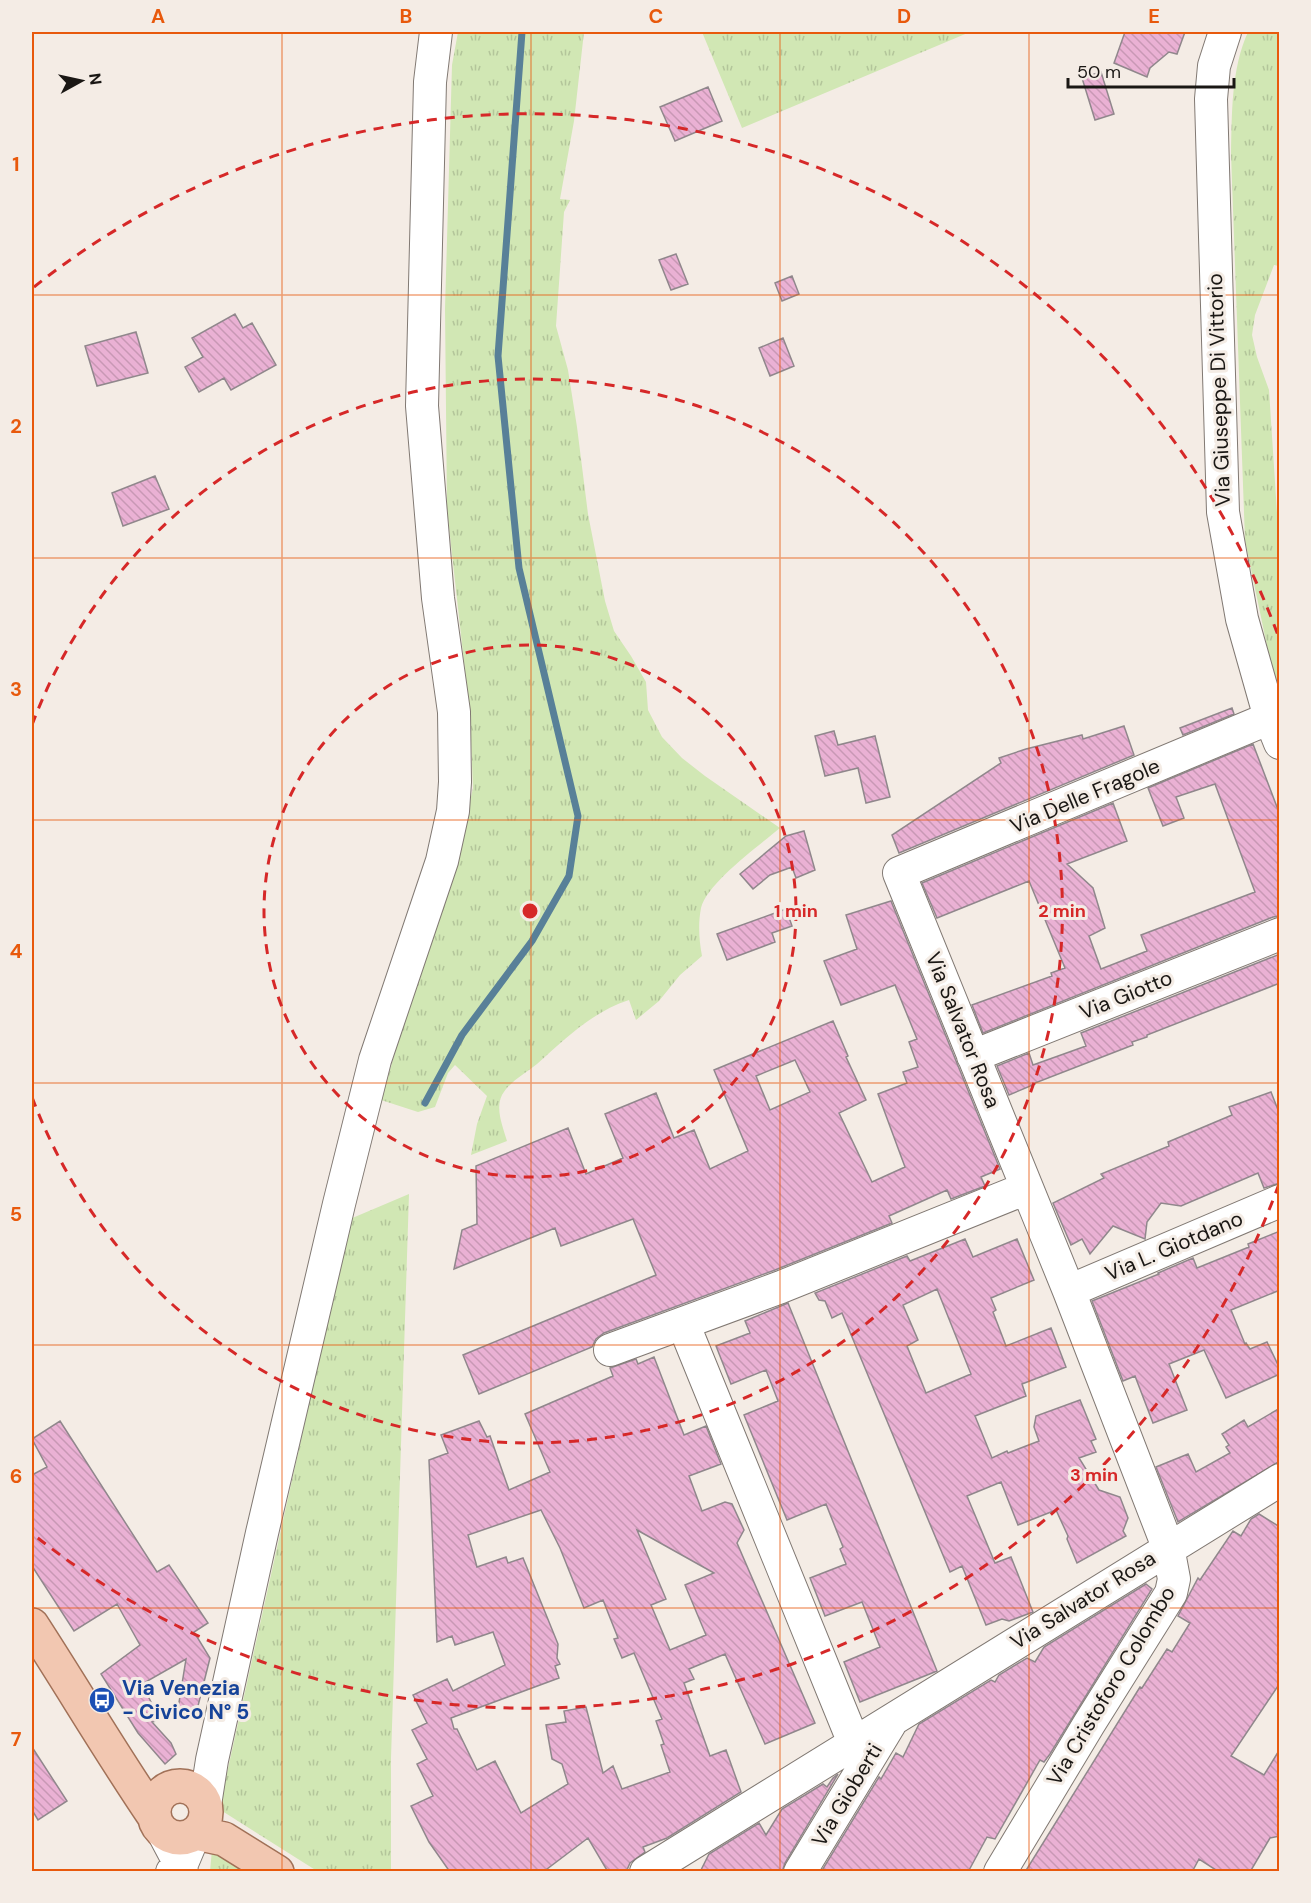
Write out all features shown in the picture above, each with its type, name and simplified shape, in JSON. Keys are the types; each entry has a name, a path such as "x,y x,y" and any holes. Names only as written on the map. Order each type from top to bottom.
{"main road":[{"path":"32,1625 121,1768 277,1872"}],"street":[{"path":"178,1870 190,1816 212,1760 280,1453 375,1060 442,861 453,811 454,712 438,598 422,406 430,82 436,32"},
{"name":"Via Giuseppe Di Vittorio","path":"1225,32 1214,66 1211,99 1223,512 1242,619 1275,730"},
{"name":"Via Delle Fragole","path":"899,873 1275,730"},
{"name":"Via Salvator Rosa","path":"646,1872 1168,1547 1069,1292 899,873"},
{"name":"Via Giotto","path":"973,1056 1280,933"},
{"path":"609,1350 781,1287 1027,1188"},
{"name":"Via L. Giotdano","path":"1069,1292 1280,1201"},
{"path":"683,1323 854,1743"},
{"path":"1168,1547 1280,1480"},
{"name":"Via Cristoforo Colombo","path":"1000,1872 1171,1593 1174,1579 1168,1547"},
{"name":"Via Gioberti","path":"800,1872 894,1718"}],"green space":[{"path":"458,32 584,32 574,121 560,199 570,200 564,212 556,326 568,370 588,514 605,601 614,631 646,682 648,710 662,737 682,758 705,776 780,828 723,876 705,898 699,920 702,956 680,975 659,1001 636,1020 629,1000 616,1005 580,1027 513,1082 502,1095 499,1106 507,1141 471,1155 477,1124 487,1096 455,1065 448,1073 435,1107 418,1112 381,1100 407,1012 452,882 473,788 470,716 447,509 445,309 452,65"},
{"path":"702,32 970,32 742,128"},
{"path":"1248,32 1280,32 1279,266 1274,265 1255,315 1252,335 1269,390 1280,559 1278,692 1245,540 1231,154 1235,76"},
{"path":"409,1194 391,1758 391,1871 317,1871 219,1809 350,1219"},
{"path":"212,1849 247,1872 210,1872"}],"building":[{"path":"1125,32 1185,32 1177,54 1169,52 1150,68 1147,77 1114,63"},
{"path":"1101,72 1114,114 1095,120 1082,78"},
{"path":"708,87 722,121 675,141 660,107"},
{"path":"676,254 688,284 671,290 659,260"},
{"path":"792,276 799,294 782,301 775,283"},
{"path":"235,314 243,328 252,323 276,365 231,390 224,378 199,392 185,367 203,357 192,338"},
{"path":"136,332 148,373 97,386 85,346"},
{"path":"783,338 794,366 770,376 759,348"},
{"path":"155,476 169,509 123,526 112,493"},
{"path":"1232,708 1234,714 1183,735 1180,728"},
{"path":"1124,726 1134,755 899,853 892,835 1001,763 999,758 1082,735 1083,739"},
{"path":"834,731 838,745 875,736 890,797 866,803 858,768 825,776 815,736"},
{"path":"1253,744 1280,815 1280,916 983,1033 972,1005 1052,976 1051,973 1065,968 1029,881 937,918 922,883 1113,803 1127,841 1067,864 1093,888 1105,928 1089,936 1101,969 1147,951 1141,935 1255,892 1215,784 1176,797 1184,818 1163,826 1148,788"},
{"path":"804,831 815,870 796,878 792,867 770,875 753,889 740,874 786,836"},
{"path":"891,901 1000,1169 981,1177 985,1186 951,1199 947,1190 889,1216 892,1223 775,1270 604,1333 596,1339 592,1347 479,1394 463,1355 656,1275 633,1219 561,1246 555,1228 454,1269 462,1230 477,1224 476,1166 568,1128 586,1174 623,1158 605,1114 656,1093 674,1138 694,1130 710,1169 748,1151 714,1070 833,1021 848,1056 846,1057 866,1100 839,1113 872,1182 905,1167 878,1094 907,1083 903,1072 918,1067 909,1042 917,1039 895,985 841,1005 824,961 857,949 846,915","holes":["795,1060 810,1092 770,1110 756,1076"]},
{"path":"786,909 792,926 772,933 775,942 727,960 717,934"},
{"path":"1280,954 1280,983 1147,1035 1147,1037 1132,1042 1133,1045 1009,1095 997,1066 1029,1053 1033,1065 1086,1046 1081,1033"},
{"path":"1271,1092 1280,1115 1280,1183 1264,1188 1258,1173 1181,1206 1161,1203 1147,1222 1145,1239 1113,1226 1090,1254 1082,1239 1071,1245 1053,1203 1104,1178 1101,1174 1169,1146 1168,1142 1232,1115 1229,1107"},
{"path":"1280,1231 1280,1290 1231,1310 1245,1344 1250,1349 1267,1342 1280,1369 1280,1374 1226,1398 1204,1350 1169,1364 1187,1410 1153,1423 1135,1376 1123,1381 1092,1301 1193,1258 1197,1268 1249,1247 1248,1244"},
{"path":"965,1239 973,1257 1017,1239 1034,1280 991,1298 996,1310 993,1312 1006,1346 1051,1328 1066,1367 1022,1384 1026,1396 975,1416 992,1458 1039,1441 1034,1427 1036,1416 1080,1400 1096,1439 1091,1441 1096,1452 1079,1458 1099,1490 1120,1497 1128,1518 1123,1531 1126,1536 1077,1563 1056,1510 1018,1525 1001,1482 967,1496 995,1563 1011,1557 1033,1612 1009,1621 1002,1619 986,1625 962,1566 950,1572 842,1313 832,1318 825,1301 819,1300 815,1293 907,1256 910,1261","holes":["937,1289 971,1374 926,1393 907,1346 918,1340 903,1305"]},
{"path":"788,1303 937,1671 860,1702 844,1662 880,1647 862,1602 825,1616 810,1578 846,1564 840,1549 843,1547 826,1504 787,1520 744,1415 778,1401 766,1370 731,1384 716,1346 750,1333 745,1321"},
{"path":"654,1357 684,1435 706,1426 721,1464 689,1476 702,1511 725,1502 732,1504 744,1530 737,1543 815,1723 765,1744 725,1654 689,1669 694,1679 684,1683 710,1756 726,1750 741,1792 667,1838 643,1847 645,1852 630,1863 626,1872 608,1872 588,1838 543,1872 450,1872 429,1842 411,1806 433,1796 417,1764 427,1759 412,1730 427,1723 413,1695 447,1679 453,1691 505,1665 493,1632 455,1645 452,1636 437,1642 429,1460 448,1453 441,1435 479,1421 487,1437 490,1436 509,1490 550,1472 525,1414 613,1376 610,1368 636,1359 638,1364","holes":["541,1510 560,1548 584,1608 603,1600 618,1638 614,1639 622,1658 634,1653 662,1719 656,1721 670,1772 622,1789 613,1766 603,1773 586,1707 564,1711 566,1722 546,1725 552,1759 562,1764 568,1784 521,1813 495,1761 477,1770 457,1729 454,1729 451,1718 559,1678 555,1666 560,1664 557,1658 558,1644 523,1558 508,1563 506,1557 477,1567 468,1535","637,1530 714,1573 685,1585 706,1635 670,1650 651,1605 666,1599"]},
{"path":"1280,1408 1280,1461 1178,1522 1156,1467 1188,1454 1196,1472 1230,1453 1226,1447 1229,1445 1222,1434 1244,1420 1248,1427"},
{"path":"60,1421 157,1572 169,1565 208,1623 194,1632 210,1658 197,1710 177,1715 186,1659 142,1684 160,1720 152,1722 171,1743 176,1754 165,1764 138,1733 101,1674 140,1645 117,1604 74,1631 32,1566 32,1475 47,1467 32,1439"},
{"path":"1259,1514 1280,1527 1280,1683 1231,1756 1264,1775 1280,1749 1280,1836 1270,1838 1250,1872 1219,1872 1199,1859 1192,1872 1025,1872 1140,1687 1142,1688 1167,1649 1172,1652 1190,1623 1178,1616 1198,1578 1200,1580 1233,1531 1241,1536 1251,1519"},
{"path":"1146,1584 1152,1589 1050,1754 1044,1762 1040,1760 995,1839 987,1837 968,1872 821,1872 896,1753 903,1757 919,1724 991,1680 995,1682 999,1675 1027,1658 1035,1662 1044,1647"},
{"path":"32,1747 67,1801 38,1820 32,1810"},
{"path":"838,1774 785,1863 782,1872 700,1872 709,1854 759,1823 766,1835 782,1809 823,1784 827,1787"}],"waterway":[{"path":"425,1103 462,1035 532,941 569,876 578,816 519,568 498,356 522,32"}],"place":[{"name":"Via Venezia - Civico N° 5","path":"102,1700"}]}
